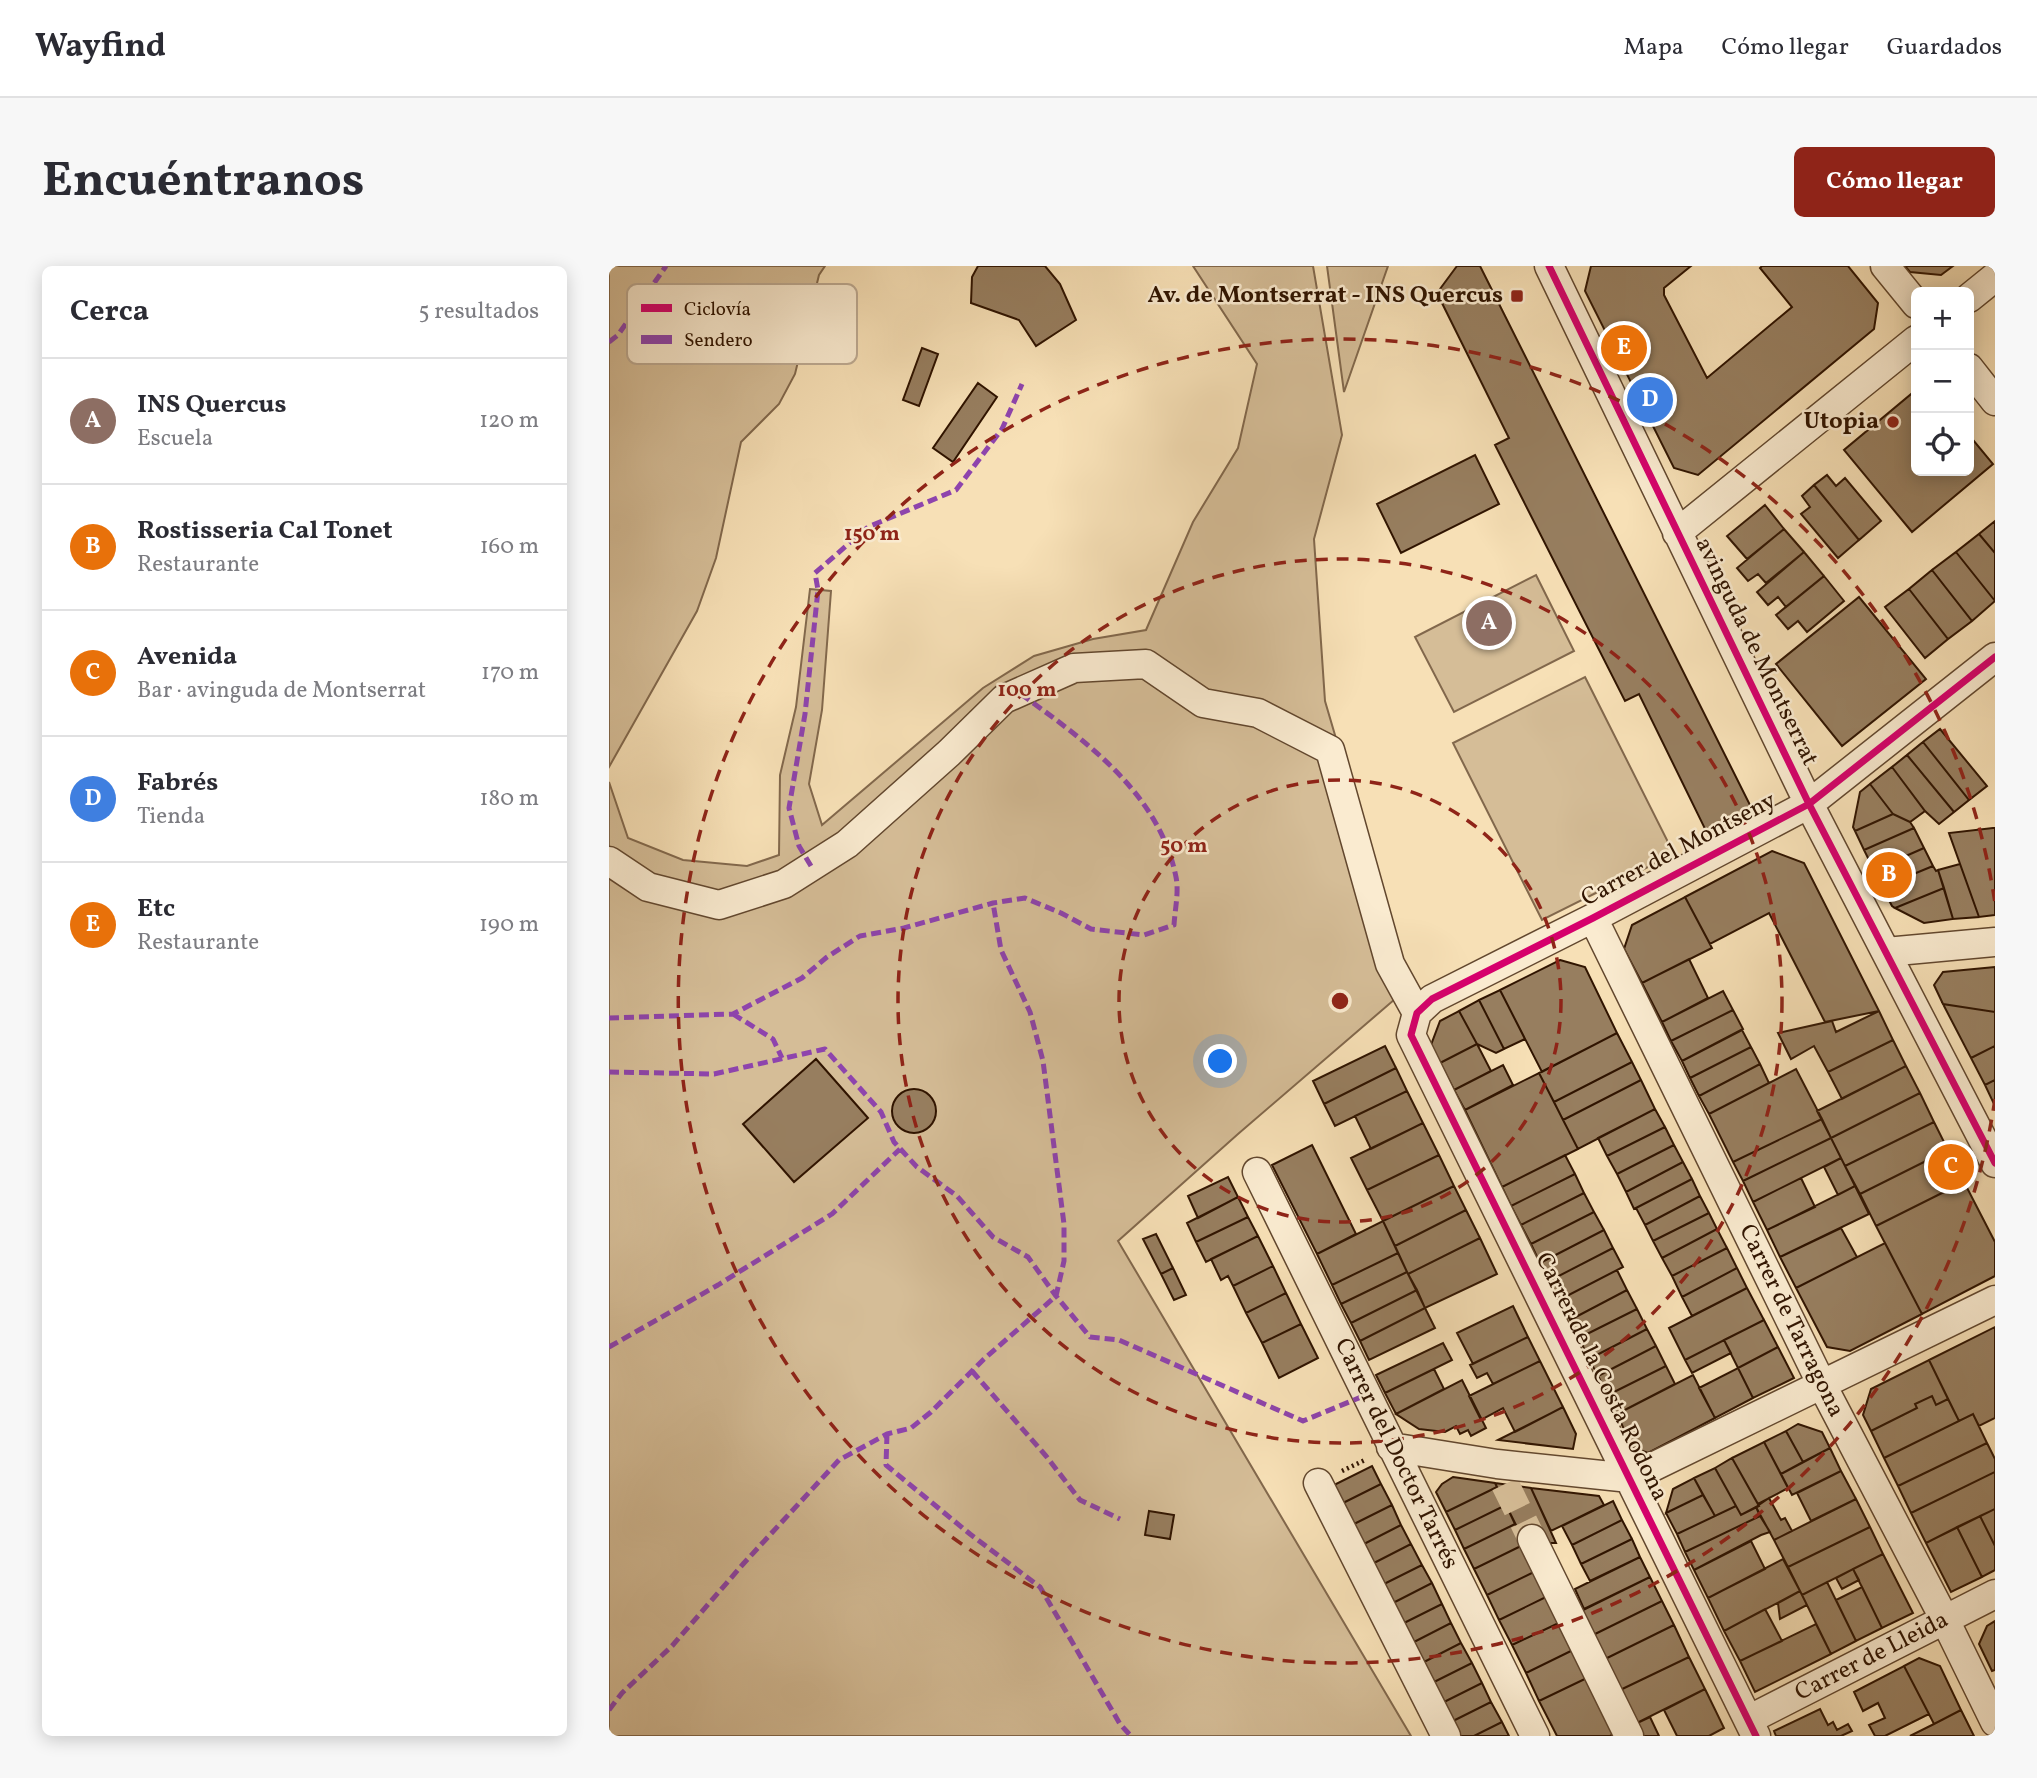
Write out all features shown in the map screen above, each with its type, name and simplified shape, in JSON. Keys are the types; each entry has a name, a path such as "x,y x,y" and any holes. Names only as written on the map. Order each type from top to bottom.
{"street":[{"path":"1885,266 1911,298"},
{"name":"avinguda de Montserrat","path":"1553,268 1677,533 1809,804 1995,1163"},
{"path":"1974,294 1995,276"},
{"path":"1677,533 1911,344"},
{"path":"1974,374 1995,401"},
{"name":"Carrer del Montseny","path":"1414,1024 1431,999 1593,918 1809,804 1995,657"},
{"name":"Carrer de la Costa Rodona","path":"609,861 648,887 719,905 784,884 847,844 949,753 1004,699 1074,668 1146,664 1203,703 1258,713 1330,750 1391,964 1414,1024 1752,1728"},
{"name":"Carrer de Tarragona","path":"1593,918 1821,1384 1945,1620 1995,1722"},
{"path":"1886,952 1995,942"},
{"name":"Carrer del Doctor Tarrés","path":"1257,1172 1535,1736"},
{"path":"1391,1447 1503,1474 1630,1478 1995,1300"},
{"path":"1318,1483 1446,1736"},
{"path":"1532,1539 1629,1736"},
{"name":"Carrer de Lleida","path":"1752,1728 1995,1594"}],"path":[{"path":"1318,1483 1391,1447"}],"shaded area":[{"path":"609,266 825,266 817,284 627,284 627,364 797,364 779,404 741,442 716,558 697,611 609,767"},
{"path":"1193,266 1313,266 1342,435 1314,539 1325,701 1409,987 1118,1241 1411,1736 609,1736 609,782 628,838 683,860 747,866 779,855 780,775 796,707 810,589 831,591 822,710 809,784 822,825 983,688 1034,656 1093,639 1146,630 1193,522 1238,448 1257,364"},
{"path":"1327,266 1388,266 1344,392"},
{"path":"1536,575 1574,651 1454,712 1415,637"},
{"path":"1585,677 1674,854 1542,920 1453,743"}],"building":[{"path":"978,266 1045,266 1060,284 1076,320 1036,346 1019,320 971,303 972,277"},
{"path":"1457,266 1480,266 1754,813 1709,837 1639,694 1625,701 1495,445 1509,438 1437,293"},
{"path":"1591,266 1691,266 1664,288 1664,295 1707,378 1792,307 1760,268 1762,266 1848,266 1878,303 1874,329 1698,475 1674,468 1585,291"},
{"path":"1905,266 1953,266 1941,275 1910,272"},
{"path":"922,348 938,354 919,406 903,400"},
{"path":"978,383 997,397 953,462 933,448"},
{"path":"1911,394 1911,476 1974,476 1974,441 1993,464 1912,532 1844,450"},
{"path":"1475,455 1499,504 1401,553 1377,504"},
{"path":"1827,475 1836,486 1845,478 1881,521 1859,540 1814,485"},
{"path":"1814,485 1859,540 1838,558 1801,514 1810,507 1802,496"},
{"path":"1765,505 1784,529 1747,559 1727,536"},
{"path":"1995,521 1995,553 1979,534"},
{"path":"1784,529 1804,552 1766,583 1758,574 1748,581 1737,568"},
{"path":"1979,534 1995,553 1995,601 1956,552"},
{"path":"1804,552 1824,576 1786,607 1778,597 1768,605 1757,592"},
{"path":"1956,552 1995,601 1972,621 1932,570"},
{"path":"1932,570 1972,621 1948,639 1909,589"},
{"path":"1824,576 1844,601 1807,632 1798,621 1788,629 1776,615"},
{"path":"1909,589 1948,639 1925,658 1885,607"},
{"path":"1859,597 1926,679 1842,746 1776,664"},
{"path":"1940,729 1987,786 1969,800 1923,742"},
{"path":"1923,742 1969,800 1954,812 1907,755"},
{"path":"1907,755 1954,812 1939,824 1925,811 1892,767"},
{"path":"1892,767 1925,811 1910,822 1893,814 1870,784"},
{"path":"1870,784 1893,814 1855,831 1853,827 1860,792"},
{"path":"1893,814 1910,822 1914,828 1864,850 1855,831"},
{"path":"1914,828 1924,848 1874,870 1864,850"},
{"path":"1995,828 1995,915 1979,917 1949,833"},
{"path":"1924,848 1933,866 1882,887 1874,870"},
{"path":"1772,851 1804,863 1879,1011 1825,1022 1769,913 1710,944 1685,897"},
{"path":"1960,864 1979,917 1953,919 1938,870"},
{"path":"1933,866 1938,870 1944,888 1895,908 1892,906 1882,887"},
{"path":"1944,888 1953,919 1924,923 1895,908"},
{"path":"1685,897 1712,948 1642,983 1624,949 1632,925"},
{"path":"1689,959 1708,998 1662,1022 1642,983"},
{"path":"1560,960 1585,967 1617,1033 1542,1072 1500,990"},
{"path":"1995,967 1995,1012 1943,1004 1934,985 1943,972"},
{"path":"1500,990 1525,1039 1504,1049 1479,1000"},
{"path":"1723,991 1733,1010 1671,1041 1662,1022"},
{"path":"1479,1000 1504,1049 1496,1053 1477,1044 1459,1011"},
{"path":"1943,1004 1995,1012 1995,1046 1971,1058"},
{"path":"1733,1010 1743,1029 1682,1061 1671,1041"},
{"path":"1459,1011 1477,1044 1440,1063 1431,1045 1440,1021"},
{"path":"1879,1011 1893,1040 1828,1072 1814,1046 1791,1059 1778,1033 1832,1021 1836,1032"},
{"path":"1742,1030 1751,1047 1690,1078 1682,1061"},
{"path":"1617,1033 1632,1062 1554,1102 1539,1073"},
{"path":"1893,1040 1906,1066 1842,1099 1828,1072"},
{"path":"1477,1044 1491,1071 1454,1090 1440,1063"},
{"path":"1385,1046 1396,1068 1324,1104 1313,1081"},
{"path":"1995,1046 1995,1080 1985,1085 1971,1058"},
{"path":"1751,1047 1760,1064 1699,1096 1690,1078"},
{"path":"816,1059 868,1118 794,1182 743,1124"},
{"path":"1632,1062 1641,1080 1563,1120 1554,1102"},
{"path":"1760,1064 1769,1083 1709,1114 1699,1096"},
{"path":"1503,1065 1513,1085 1465,1110 1454,1090"},
{"path":"1906,1066 1920,1093 1831,1138 1817,1111"},
{"path":"1396,1068 1407,1091 1335,1126 1324,1104"},
{"path":"1796,1069 1822,1119 1733,1162 1709,1114"},
{"path":"1539,1073 1578,1149 1502,1187 1465,1110"},
{"path":"1641,1080 1655,1109 1578,1149 1563,1120"},
{"path":"1995,1080 1995,1106 1985,1085"},
{"path":"914,1089 930,1095 936,1111 930,1127 914,1133 898,1127 892,1111 898,1095"},
{"path":"1407,1091 1423,1123 1371,1149 1355,1116"},
{"path":"1920,1093 1934,1122 1845,1166 1831,1138"},
{"path":"1655,1109 1665,1127 1607,1156 1598,1138"},
{"path":"1822,1119 1831,1138 1743,1181 1733,1162"},
{"path":"1934,1122 1948,1150 1860,1194 1845,1166"},
{"path":"1423,1123 1439,1155 1367,1190 1351,1158"},
{"path":"1665,1127 1674,1145 1617,1174 1607,1156"},
{"path":"1831,1138 1841,1158 1753,1202 1743,1181"},
{"path":"1312,1145 1356,1234 1317,1254 1272,1165"},
{"path":"1674,1145 1683,1162 1626,1192 1617,1174"},
{"path":"1948,1150 1964,1182 1876,1226 1860,1194"},
{"path":"1439,1155 1454,1186 1383,1221 1367,1190"},
{"path":"1565,1155 1575,1174 1511,1206 1502,1187"},
{"path":"1841,1158 1855,1186 1838,1195 1824,1167"},
{"path":"1683,1162 1692,1179 1634,1209 1626,1192"},
{"path":"1575,1174 1584,1193 1521,1225 1511,1206"},
{"path":"1228,1177 1238,1197 1198,1218 1188,1196"},
{"path":"1801,1178 1815,1207 1767,1230 1753,1202"},
{"path":"1692,1179 1700,1196 1645,1225 1636,1208"},
{"path":"1964,1182 1995,1242 1995,1276 1922,1314 1876,1226"},
{"path":"1454,1186 1466,1210 1395,1246 1383,1221"},
{"path":"1855,1186 1869,1214 1780,1257 1767,1230"},
{"path":"1584,1193 1594,1212 1531,1244 1521,1225"},
{"path":"1700,1196 1709,1213 1653,1241 1645,1225"},
{"path":"1238,1197 1248,1217 1196,1242 1187,1223"},
{"path":"1466,1210 1480,1238 1408,1274 1395,1246"},
{"path":"1594,1212 1604,1230 1540,1263 1531,1244"},
{"path":"1709,1213 1717,1229 1662,1258 1653,1241"},
{"path":"1248,1217 1258,1236 1206,1262 1196,1242"},
{"path":"1383,1221 1398,1253 1332,1285 1317,1254"},
{"path":"1841,1228 1857,1257 1796,1288 1780,1257"},
{"path":"1717,1229 1727,1248 1672,1276 1662,1258"},
{"path":"1604,1230 1613,1248 1549,1281 1540,1263"},
{"path":"1156,1234 1173,1268 1161,1274 1143,1239"},
{"path":"1258,1236 1273,1266 1233,1286 1228,1276 1221,1280 1211,1259"},
{"path":"1480,1238 1497,1274 1425,1308 1408,1274"},
{"path":"1885,1243 1922,1314 1850,1351 1827,1347 1796,1288"},
{"path":"1613,1248 1623,1267 1559,1300 1549,1281"},
{"path":"1727,1248 1737,1268 1682,1297 1672,1276"},
{"path":"1398,1253 1407,1272 1341,1304 1332,1285"},
{"path":"1273,1266 1286,1293 1246,1313 1233,1286"},
{"path":"1173,1268 1186,1295 1174,1300 1161,1274"},
{"path":"1737,1268 1747,1288 1692,1316 1682,1297"},
{"path":"1617,1270 1627,1290 1570,1320 1559,1300"},
{"path":"1407,1272 1417,1290 1351,1323 1341,1304"},
{"path":"1747,1288 1764,1320 1685,1360 1669,1328"},
{"path":"1417,1290 1425,1308 1360,1341 1351,1323"},
{"path":"1627,1290 1637,1309 1579,1338 1570,1320"},
{"path":"1286,1293 1301,1324 1262,1343 1246,1313"},
{"path":"1513,1306 1528,1337 1473,1364 1457,1333"},
{"path":"1425,1308 1435,1328 1369,1360 1360,1341"},
{"path":"1637,1309 1647,1329 1589,1359 1579,1338"},
{"path":"1764,1320 1778,1347 1738,1368 1724,1340"},
{"path":"1301,1324 1318,1358 1279,1378 1262,1343"},
{"path":"1995,1327 1995,1418 1979,1426 1973,1414 1959,1421 1929,1360"},
{"path":"1647,1329 1656,1346 1598,1376 1589,1359"},
{"path":"1528,1337 1540,1361 1493,1384 1487,1373 1477,1378 1470,1365"},
{"path":"1724,1340 1731,1353 1692,1373 1685,1360"},
{"path":"1443,1343 1452,1360 1385,1393 1376,1375"},
{"path":"1656,1346 1666,1366 1608,1395 1598,1376"},
{"path":"1778,1347 1794,1378 1753,1398 1738,1368"},
{"path":"1929,1360 1948,1399 1936,1405 1932,1396 1915,1404 1917,1408 1871,1431 1863,1415 1871,1389"},
{"path":"1540,1361 1563,1407 1515,1432 1503,1408 1481,1420 1469,1396"},
{"path":"1666,1366 1675,1384 1617,1414 1608,1395"},
{"path":"1738,1368 1753,1398 1715,1418 1699,1388"},
{"path":"1434,1369 1444,1389 1396,1414 1385,1393"},
{"path":"1693,1375 1715,1418 1648,1453 1632,1447 1617,1414"},
{"path":"1462,1380 1486,1428 1471,1436 1468,1430 1460,1434 1456,1426 1445,1432 1419,1429 1396,1414"},
{"path":"1932,1396 1936,1405 1948,1399 1959,1421 1884,1458 1871,1431 1917,1408 1915,1404"},
{"path":"1563,1407 1576,1434 1573,1449 1498,1440"},
{"path":"1973,1414 1987,1443 1898,1486 1884,1458"},
{"path":"1798,1424 1822,1432 1830,1448 1803,1462 1786,1431"},
{"path":"1786,1431 1803,1462 1781,1474 1764,1442"},
{"path":"1764,1442 1788,1488 1758,1504 1732,1458"},
{"path":"1987,1443 1995,1459 1995,1472 1911,1513 1898,1486"},
{"path":"1830,1448 1841,1471 1792,1495 1781,1474"},
{"path":"1732,1458 1759,1506 1741,1515 1715,1468"},
{"path":"1372,1466 1381,1484 1341,1504 1332,1486"},
{"path":"1715,1468 1736,1506 1715,1516 1694,1478"},
{"path":"1841,1471 1856,1499 1811,1521 1797,1493"},
{"path":"1995,1472 1995,1509 1926,1543 1911,1513"},
{"path":"1453,1477 1495,1483 1497,1487 1446,1512 1436,1492"},
{"path":"1694,1478 1703,1495 1666,1513 1673,1489"},
{"path":"1495,1483 1531,1488 1556,1543 1525,1543"},
{"path":"1381,1484 1392,1505 1352,1525 1341,1504"},
{"path":"1497,1487 1506,1505 1455,1530 1446,1512"},
{"path":"1531,1488 1599,1496 1604,1505 1551,1531"},
{"path":"1703,1495 1715,1516 1677,1534 1666,1513"},
{"path":"1769,1498 1781,1520 1785,1518 1792,1531 1774,1540 1756,1507"},
{"path":"1856,1499 1870,1527 1788,1567 1774,1540"},
{"path":"1613,1501 1622,1520 1572,1545 1562,1526"},
{"path":"1392,1505 1401,1525 1362,1545 1352,1525"},
{"path":"1506,1505 1515,1524 1464,1549 1455,1530"},
{"path":"1736,1506 1741,1515 1756,1507 1760,1516 1685,1552 1677,1534"},
{"path":"1995,1509 1995,1546 1980,1516"},
{"path":"1149,1511 1174,1515 1170,1539 1145,1535"},
{"path":"1760,1516 1770,1532 1694,1570 1685,1552"},
{"path":"1980,1516 1995,1546 1995,1570 1982,1577 1957,1527"},
{"path":"1622,1520 1632,1539 1581,1564 1572,1545"},
{"path":"1515,1524 1525,1544 1474,1569 1464,1549"},
{"path":"1401,1525 1411,1544 1372,1564 1362,1545"},
{"path":"1870,1527 1883,1554 1802,1595 1788,1567"},
{"path":"1957,1527 1982,1577 1951,1592 1926,1543"},
{"path":"1632,1539 1640,1557 1590,1581 1581,1564"},
{"path":"1751,1541 1765,1569 1708,1598 1694,1570"},
{"path":"1411,1544 1422,1565 1382,1585 1372,1564"},
{"path":"1525,1544 1538,1570 1487,1595 1474,1569"},
{"path":"1883,1554 1913,1613 1882,1628 1853,1569"},
{"path":"1640,1557 1650,1577 1584,1609 1575,1589"},
{"path":"1783,1559 1800,1591 1724,1631 1708,1598"},
{"path":"1422,1565 1432,1583 1391,1604 1382,1585"},
{"path":"1853,1569 1859,1580 1842,1589 1836,1578"},
{"path":"1538,1570 1550,1595 1499,1620 1487,1595"},
{"path":"1650,1577 1662,1601 1589,1637 1577,1613"},
{"path":"1827,1582 1856,1641 1831,1654 1802,1595"},
{"path":"1432,1583 1442,1604 1402,1624 1391,1604"},
{"path":"1862,1587 1882,1628 1856,1641 1836,1600"},
{"path":"1800,1591 1807,1605 1780,1619 1778,1603"},
{"path":"1550,1595 1563,1621 1512,1645 1499,1620"},
{"path":"1662,1601 1674,1625 1601,1661 1589,1637"},
{"path":"1442,1604 1451,1623 1412,1643 1402,1624"},
{"path":"1765,1609 1782,1641 1740,1661 1724,1631"},
{"path":"1563,1621 1577,1648 1526,1673 1512,1645"},
{"path":"1995,1621 1995,1670 1992,1671 1979,1644 1987,1626"},
{"path":"1451,1623 1461,1643 1422,1663 1412,1643"},
{"path":"1816,1624 1831,1654 1755,1692 1740,1661"},
{"path":"1674,1625 1689,1657 1616,1692 1601,1661"},
{"path":"1461,1643 1472,1663 1432,1683 1422,1663"},
{"path":"1577,1648 1591,1676 1539,1701 1526,1673"},
{"path":"1689,1657 1705,1689 1633,1725 1616,1692"},
{"path":"1919,1658 1940,1666 1961,1710 1934,1724 1904,1666"},
{"path":"1472,1663 1482,1683 1442,1703 1432,1683"},
{"path":"1904,1666 1929,1714 1885,1736 1875,1736 1869,1725 1885,1718 1878,1703 1863,1711 1854,1692"},
{"path":"1591,1676 1618,1732 1610,1736 1557,1736 1539,1701"},
{"path":"1482,1683 1491,1702 1451,1722 1442,1703"},
{"path":"1705,1689 1724,1728 1709,1736 1677,1736 1664,1710"},
{"path":"1491,1702 1502,1722 1474,1736 1458,1736 1451,1722"},
{"path":"1820,1709 1828,1725 1833,1722 1837,1730 1848,1724 1852,1731 1841,1736 1776,1736 1774,1731"},
{"path":"1961,1710 1974,1736 1910,1736 1934,1724"},
{"path":"1650,1717 1659,1736 1638,1736 1633,1725"},
{"path":"1502,1722 1509,1736 1474,1736"}],"tunnel":[{"path":"1505,1484 1532,1539"}],"marked path":[{"path":"653,284 666,266"},
{"path":"609,342 627,322"},
{"path":"811,866 799,846 789,808 805,714 818,590 815,573 868,527 956,490 1002,429 1022,384"},
{"path":"609,1018 733,1014 802,978 827,957 860,936 904,928 993,903 1025,898 1091,929 1144,935 1174,925 1176,877 1167,847 1153,819 1115,770 1068,729 1018,692"},
{"path":"609,1710 622,1693 672,1646 839,1460 887,1434 911,1428 1056,1296 1064,1261 1064,1224 1043,1061 1030,1012 1001,950 993,903"},
{"path":"733,1014 773,1039 782,1058"},
{"path":"609,1072 714,1074 825,1049 881,1112 894,1142 917,1167 957,1196 993,1237 1028,1257 1090,1337 1119,1340 1303,1421 1366,1395"},
{"path":"609,1347 718,1285 832,1214 900,1149"},
{"path":"972,1371 1046,1456 1080,1500 1120,1519"},
{"path":"887,1434 886,1465 1040,1587 1120,1724 1131,1736"}],"cycle path":[{"path":"1549,266 1809,804 1995,1163"},
{"path":"1756,1736 1411,1035 1417,1013 1432,999 1809,804 1995,657"}],"place":[{"name":"Av. de Montserrat - INS Quercus","path":"1517,296"},
{"name":"Etc","path":"1624,348"},
{"name":"Fabrés","path":"1650,400"},
{"name":"Utopia","path":"1893,422"},
{"name":"INS Quercus","path":"1489,623"},
{"name":"Rostisseria Cal Tonet","path":"1889,875"},
{"name":"Avenida","path":"1951,1167"}]}
